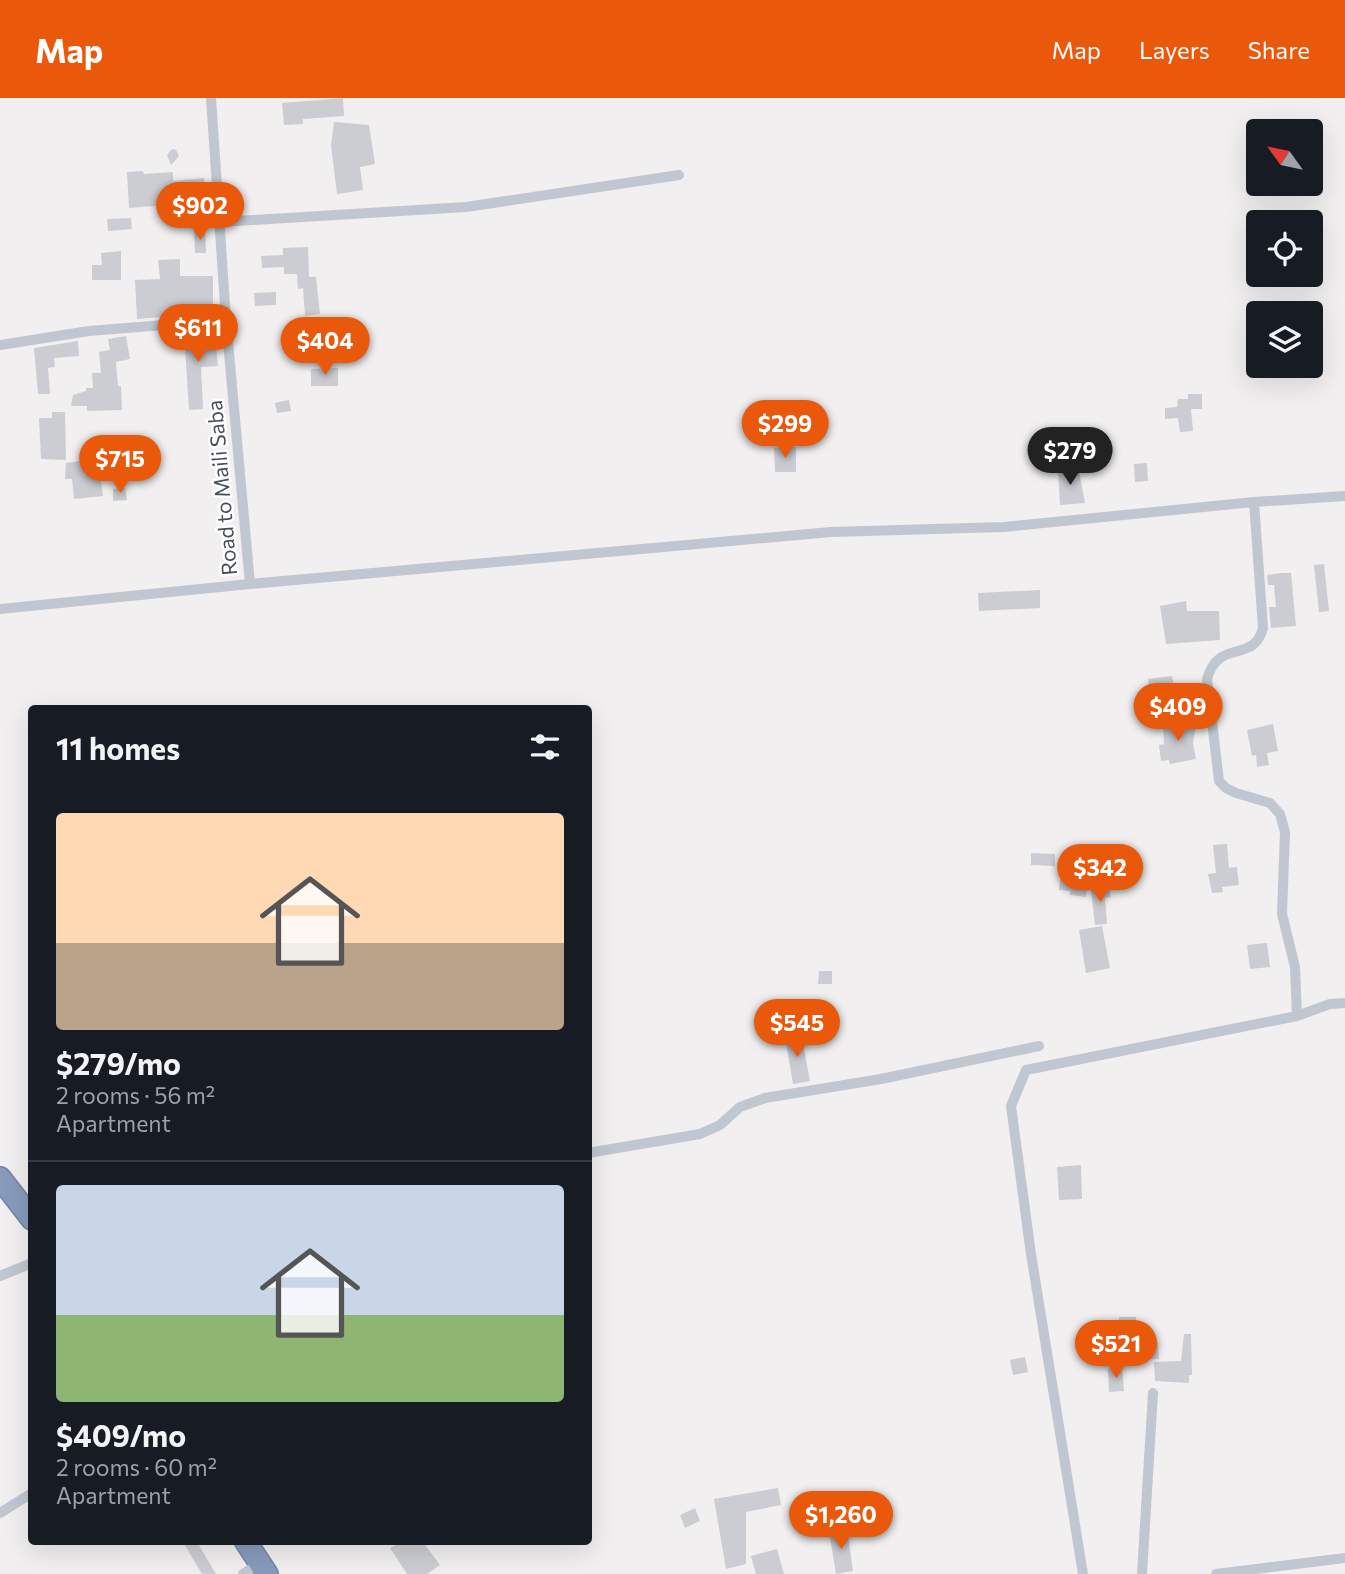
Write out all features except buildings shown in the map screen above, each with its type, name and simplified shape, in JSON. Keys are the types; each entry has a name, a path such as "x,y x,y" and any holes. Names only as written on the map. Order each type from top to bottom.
{"highway":[{"path":"0,1178 28,1214"},
{"path":"247,1545 257,1570"}],"street":[{"name":"Road to Maili Saba","path":"0,608 250,584 226,320 212,98"},
{"path":"220,222 466,207 679,176"},
{"path":"0,345 89,331 226,320"},
{"path":"250,584 831,532 1004,527 1254,502 1345,496"},
{"path":"1254,502 1263,628 1260,638 1252,648 1217,658 1207,679 1219,781 1236,793 1270,803 1280,814 1285,832 1282,914 1295,967 1297,1016"},
{"path":"1083,1574 1031,1254 1011,1106 1026,1070 1297,1016 1329,1004 1345,1003"},
{"path":"592,1152 700,1134 720,1125 740,1107 765,1098 881,1079 1039,1046"},
{"path":"0,1276 28,1265"},
{"path":"1142,1574 1153,1393"},
{"path":"0,1513 28,1496"},
{"path":"1216,1574 1345,1558"}]}
